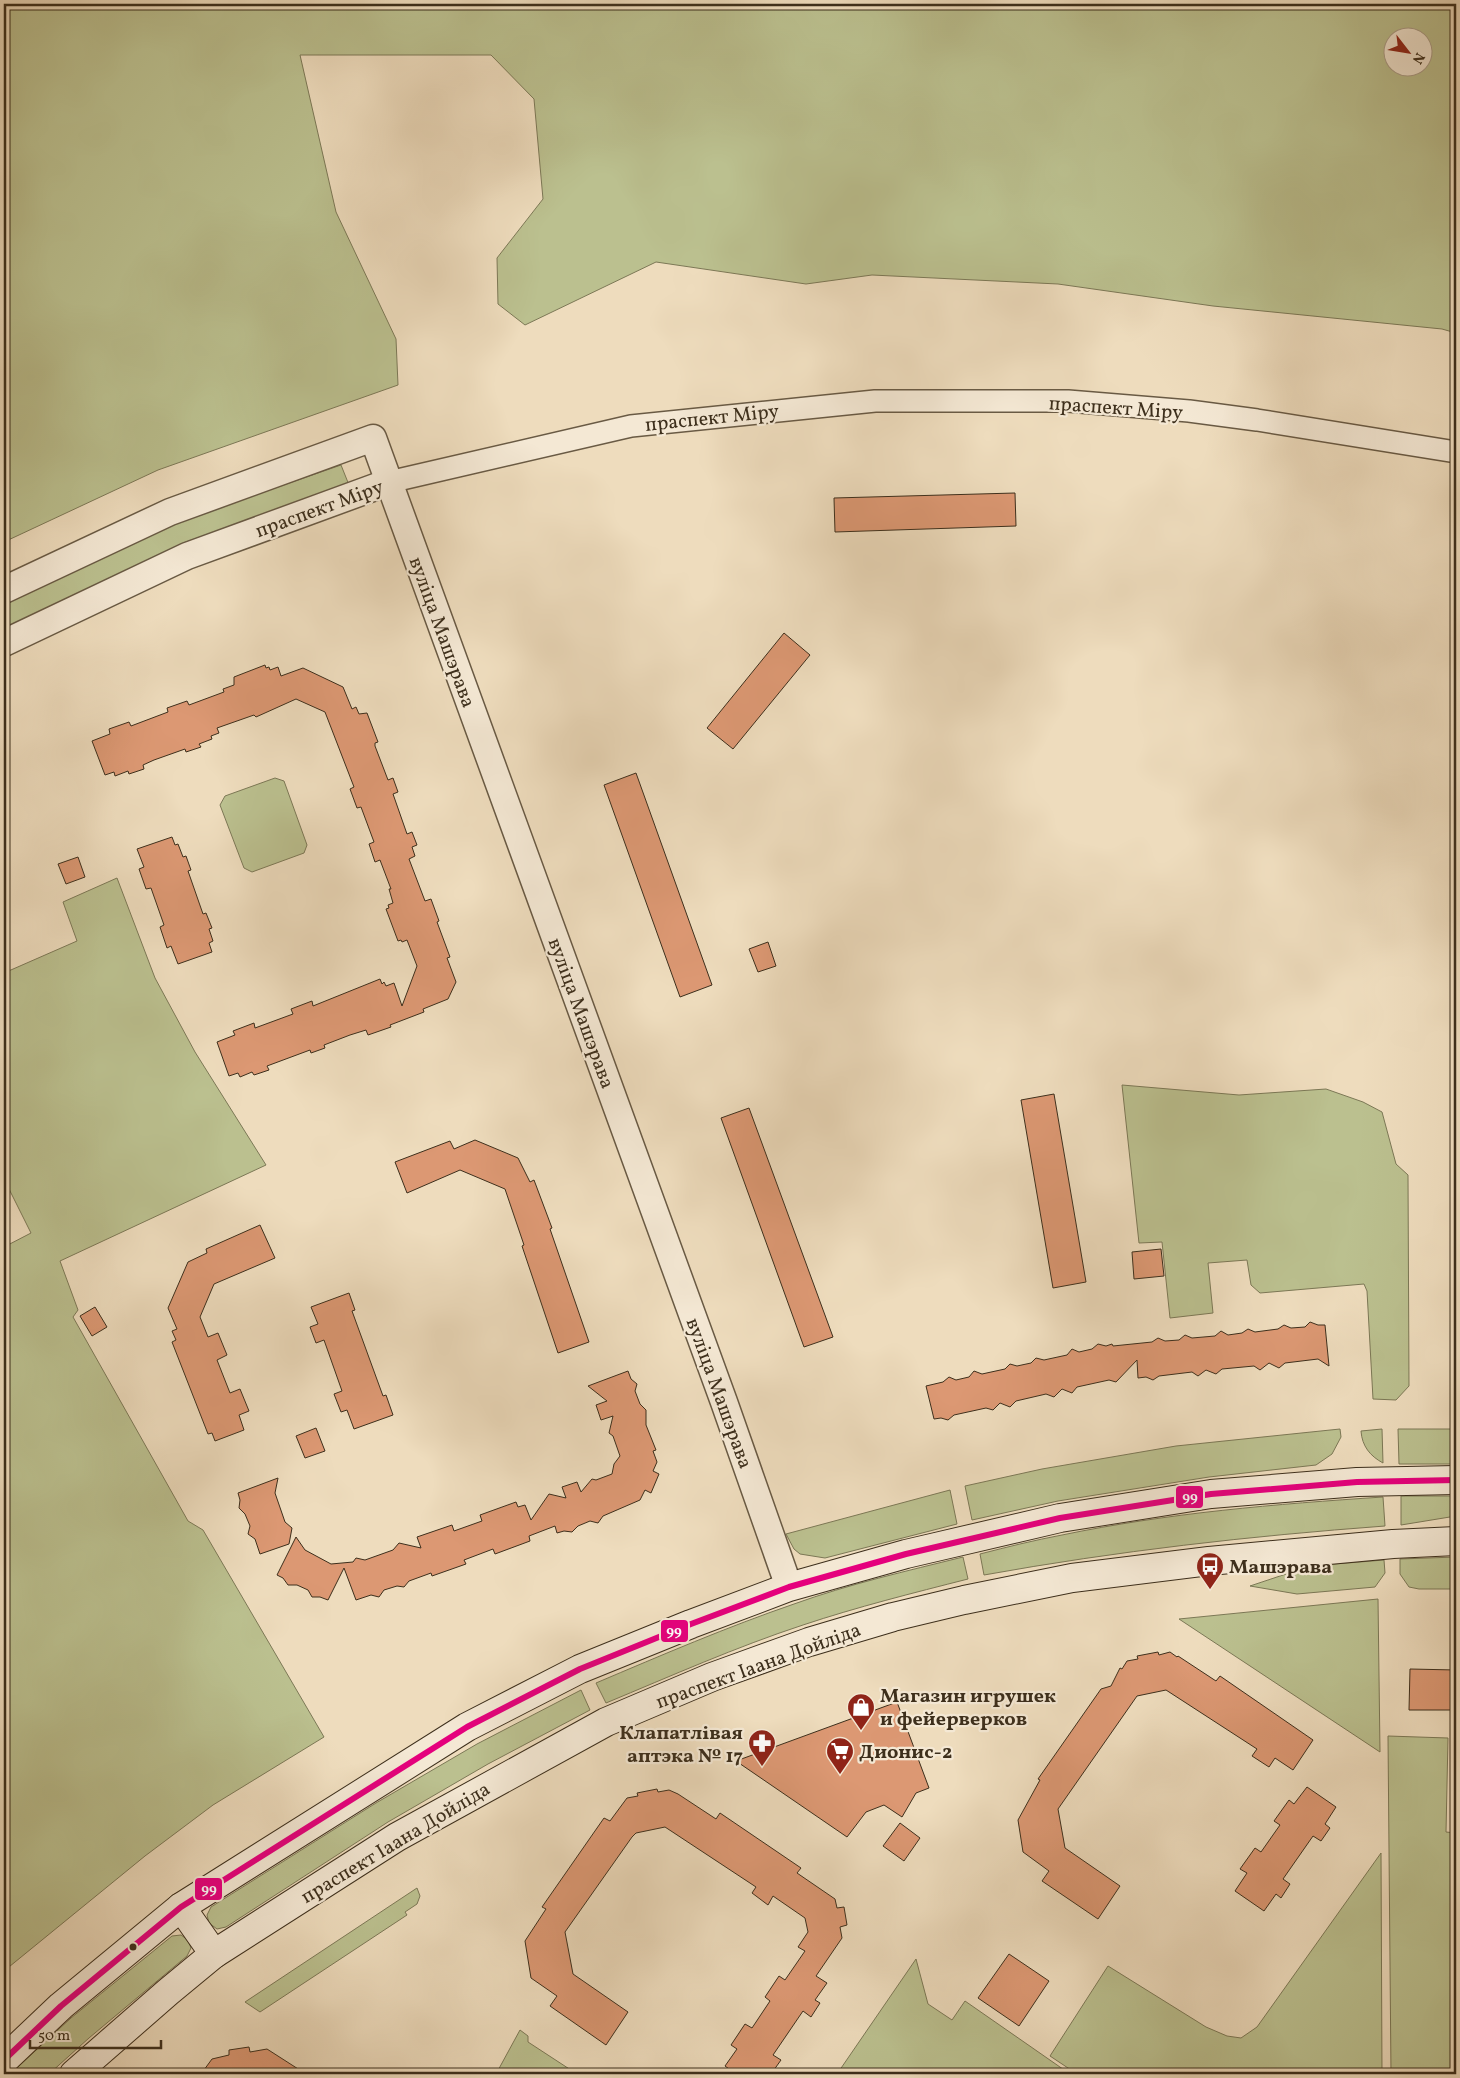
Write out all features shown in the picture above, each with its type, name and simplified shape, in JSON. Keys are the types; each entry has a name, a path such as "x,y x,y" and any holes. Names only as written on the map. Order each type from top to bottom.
{"main road":[{"path":"4,2060 61,2006 181,1907 467,1727 580,1669 690,1624 789,1587 968,1538 1060,1518 1211,1494 1357,1482 1456,1480"},
{"name":"праспект Іаана Дойліда","path":"74,2074 161,1997 214,1954 397,1837 606,1722 712,1678 809,1642 893,1617 1072,1578 1209,1561 1393,1544 1456,1541"},
{"path":"181,1907 214,1954"}],"street":[{"name":"праспект Міру","path":"4,643 187,556 389,482 631,426 875,401 1068,401 1189,411 1456,452"},
{"name":"вуліца Машэрава","path":"4,590 170,512 373,438 724,1402 789,1587"}],"green space":[{"path":"4,4 1456,4 1456,333 1442,329 1213,306 1058,284 872,275 806,284 656,262 525,325 498,304 497,258 543,199 534,99 491,55 300,55 336,212 396,339 398,385 158,470 4,542"},
{"path":"341,465 349,485 183,543 4,629 4,604 10,600 174,523"},
{"path":"275,778 284,781 307,845 304,853 252,872 244,868 220,805 225,796"},
{"path":"117,878 155,978 195,1052 266,1165 60,1261 78,1310 73,1317 188,1521 203,1530 324,1737 213,1805 145,1856 4,1971 4,1247 31,1233 4,1179 4,973 77,941 63,902"},
{"path":"1122,1085 1239,1095 1326,1089 1363,1102 1382,1112 1396,1164 1408,1175 1409,1386 1396,1400 1373,1399 1367,1291 1364,1284 1260,1293 1251,1285 1247,1260 1208,1263 1213,1313 1170,1318 1162,1242 1139,1243"},
{"path":"1340,1429 1341,1437 1332,1454 1316,1465 1209,1477 1058,1501 972,1520 965,1486 1042,1469 1176,1446"},
{"path":"1382,1429 1383,1463 1367,1450 1361,1431"},
{"path":"1398,1429 1456,1429 1456,1464 1399,1464"},
{"path":"950,1490 957,1524 825,1558 800,1554 794,1549 786,1534"},
{"path":"1401,1496 1456,1496 1456,1516 1401,1525"},
{"path":"1383,1497 1385,1526 1284,1534 1184,1545 984,1575 980,1554 1102,1527 1182,1515 1262,1506"},
{"path":"963,1557 968,1579 823,1618 704,1662 606,1703 596,1683 719,1632 815,1597 878,1578"},
{"path":"1456,1557 1456,1589 1419,1589 1409,1587 1400,1574 1400,1559"},
{"path":"1384,1560 1385,1573 1375,1587 1297,1594 1250,1586 1310,1566"},
{"path":"1378,1599 1380,1752 1179,1619"},
{"path":"581,1690 590,1710 488,1764 388,1822 226,1927 217,1929 209,1923 207,1915 211,1907 376,1803 477,1744"},
{"path":"1388,1736 1448,1738 1446,1832 1456,1833 1456,2074 1391,2074"},
{"path":"1381,1853 1382,2074 1077,2074 1050,2056 1108,1966 1206,2027 1227,2036 1241,2038 1257,2027"},
{"path":"417,1888 420,1896 417,1904 405,1912 407,1915 260,2012 245,2002"},
{"path":"181,1935 188,1940 191,1948 187,1956 49,2074 10,2074 71,2018 172,1936"},
{"path":"916,1959 928,2004 952,2020 965,2001 1070,2074 837,2074"},
{"path":"520,2030 528,2036 528,2042 577,2074 496,2074"}],"building":[{"path":"1015,493 1016,526 835,532 834,498"},
{"path":"784,633 810,655 733,749 707,728"},
{"path":"265,665 270,670 278,667 281,676 303,668 343,687 352,709 356,707 359,714 367,713 378,742 375,743 375,746 388,780 393,778 398,792 393,794 407,834 412,832 417,845 412,847 415,856 409,859 425,901 431,899 450,957 447,958 456,982 448,999 423,1009 424,1012 390,1025 391,1027 368,1035 366,1030 350,1035 324,1045 325,1048 311,1053 310,1050 267,1066 269,1070 254,1075 252,1072 240,1077 238,1073 229,1076 217,1042 235,1035 233,1031 254,1023 255,1028 293,1014 291,1009 312,1001 313,1006 380,979 382,984 384,982 386,986 394,983 402,1006 417,966 407,940 398,941 386,909 389,908 388,905 393,903 389,889 391,889 380,860 375,862 369,844 374,842 361,807 357,808 350,789 354,787 325,712 296,699 256,717 254,715 217,728 219,733 211,736 212,739 199,744 201,747 186,752 185,749 154,760 143,765 144,769 129,774 128,771 115,776 114,772 105,775 92,741 110,734 109,729 129,722 131,726 168,712 167,708 187,701 189,705 224,692 223,689 234,685 234,677"},
{"path":"636,773 712,985 680,997 604,785"},
{"path":"172,837 175,845 178,844 183,857 186,856 191,870 188,871 203,914 206,913 212,928 209,929 213,941 209,943 212,952 178,964 171,946 167,948 160,927 164,925 151,888 146,889 139,869 144,867 137,849"},
{"path":"78,857 85,877 66,884 58,864"},
{"path":"768,942 776,966 758,972 749,949"},
{"path":"1054,1094 1086,1282 1053,1288 1021,1100"},
{"path":"749,1108 833,1337 804,1347 721,1118"},
{"path":"475,1140 518,1158 530,1182 534,1180 552,1228 550,1229 589,1342 558,1353 505,1189 460,1170 407,1193 395,1162 450,1141 454,1149"},
{"path":"260,1225 275,1258 214,1284 200,1317 208,1337 218,1333 227,1355 217,1360 230,1393 240,1389 249,1411 239,1415 244,1430 215,1441 212,1433 208,1434 172,1342 176,1340 172,1331 177,1329 168,1308 188,1262 207,1253 206,1249"},
{"path":"1161,1249 1164,1276 1134,1279 1132,1252"},
{"path":"349,1293 355,1310 352,1311 383,1396 386,1395 393,1415 354,1429 347,1410 341,1412 334,1394 342,1391 324,1340 316,1343 310,1327 318,1324 311,1307"},
{"path":"95,1307 107,1327 92,1336 80,1316"},
{"path":"1310,1322 1325,1325 1329,1366 1318,1359 1285,1363 1279,1368 1269,1363 1260,1370 1254,1366 1222,1369 1216,1374 1206,1370 1198,1376 1192,1372 1159,1376 1153,1380 1146,1377 1138,1378 1137,1360 1116,1382 1109,1380 1077,1387 1072,1393 1062,1389 1054,1397 1046,1394 1016,1401 1010,1407 1000,1403 993,1410 986,1408 954,1415 948,1420 934,1419 926,1386 943,1382 949,1377 956,1380 969,1377 974,1371 982,1374 1005,1369 1010,1364 1017,1366 1031,1363 1036,1358 1044,1360 1067,1355 1072,1349 1079,1352 1092,1349 1098,1344 1106,1346 1112,1344 1113,1346 1152,1342 1158,1338 1165,1341 1179,1340 1185,1335 1192,1338 1215,1336 1221,1331 1228,1335 1242,1333 1248,1329 1255,1332 1278,1329 1284,1325 1291,1328 1305,1327"},
{"path":"628,1371 631,1379 637,1384 635,1391 640,1404 646,1410 646,1425 656,1450 653,1451 657,1462 653,1471 659,1474 651,1493 645,1490 640,1500 603,1516 598,1523 590,1521 578,1526 572,1532 564,1531 557,1533 555,1526 529,1536 530,1541 495,1554 493,1549 464,1560 466,1564 432,1576 431,1573 409,1581 404,1587 397,1586 384,1590 379,1597 371,1595 356,1600 344,1568 328,1600 312,1597 308,1590 297,1585 288,1585 283,1578 277,1575 296,1537 305,1550 331,1564 353,1562 356,1558 365,1560 393,1550 399,1543 421,1548 417,1537 452,1525 454,1531 482,1521 480,1515 516,1502 518,1507 525,1505 531,1520 549,1494 566,1498 562,1487 577,1482 581,1492 592,1479 596,1480 612,1474 614,1464 620,1456 613,1436 609,1433 613,1416 601,1420 596,1405 607,1401 588,1386"},
{"path":"316,1428 325,1451 305,1458 296,1436"},
{"path":"278,1478 275,1493 285,1522 292,1528 289,1544 260,1554 255,1539 248,1534 250,1526 245,1514 239,1508 240,1500 238,1493"},
{"path":"1158,1652 1159,1655 1170,1652 1178,1656 1216,1681 1220,1676 1313,1740 1293,1770 1275,1758 1269,1767 1252,1756 1257,1749 1166,1690 1137,1696 1058,1809 1065,1848 1120,1886 1098,1919 1042,1881 1049,1871 1023,1852 1018,1820 1040,1780 1038,1779 1101,1689 1111,1686 1120,1668 1122,1669 1127,1661 1138,1659 1137,1656"},
{"path":"1410,1669 1456,1670 1456,1710 1409,1710"},
{"name":"Дионис-2","path":"897,1702 929,1788 916,1793 902,1817 884,1805 866,1812 847,1837 736,1761"},
{"path":"1307,1787 1336,1807 1325,1824 1330,1828 1321,1841 1313,1836 1283,1879 1290,1884 1281,1898 1276,1894 1264,1911 1235,1891 1247,1873 1240,1869 1255,1848 1261,1852 1280,1825 1274,1821 1289,1800 1294,1804"},
{"path":"657,1789 658,1792 669,1790 678,1794 716,1819 720,1813 801,1868 797,1873 835,1899 837,1908 844,1907 847,1925 840,1927 842,1938 816,1976 827,1983 815,2000 820,2003 811,2017 803,2011 773,2055 781,2060 771,2074 736,2074 725,2066 737,2049 731,2045 745,2024 752,2028 770,2001 765,1997 779,1976 785,1980 805,1951 798,1947 808,1932 805,1918 773,1896 768,1905 752,1893 756,1887 665,1827 636,1833 632,1837 565,1932 573,1974 628,2012 606,2045 550,2006 557,1996 531,1978 525,1941 546,1909 542,1907 604,1818 610,1821 627,1798 638,1796 637,1793"},
{"path":"900,1823 920,1838 904,1861 883,1846"},
{"path":"1009,1954 1049,1981 1019,2026 978,1998"},
{"path":"249,2047 250,2052 267,2049 306,2074 201,2074 212,2059 229,2055 229,2050"}],"transit line":[{"name":"99","path":"4,2060 61,2006 181,1907 467,1727 580,1669 691,1624 789,1587 906,1554 1060,1518 1211,1494 1357,1482 1456,1480"}],"place":[{"name":"Машэрава","path":"1210,1590"},
{"name":"Магазин игрушек и фейерверков","path":"861,1731"},
{"name":"Клапатлівая аптэка № 17","path":"762,1767"},
{"name":"Дионис-2","path":"840,1775"}]}
